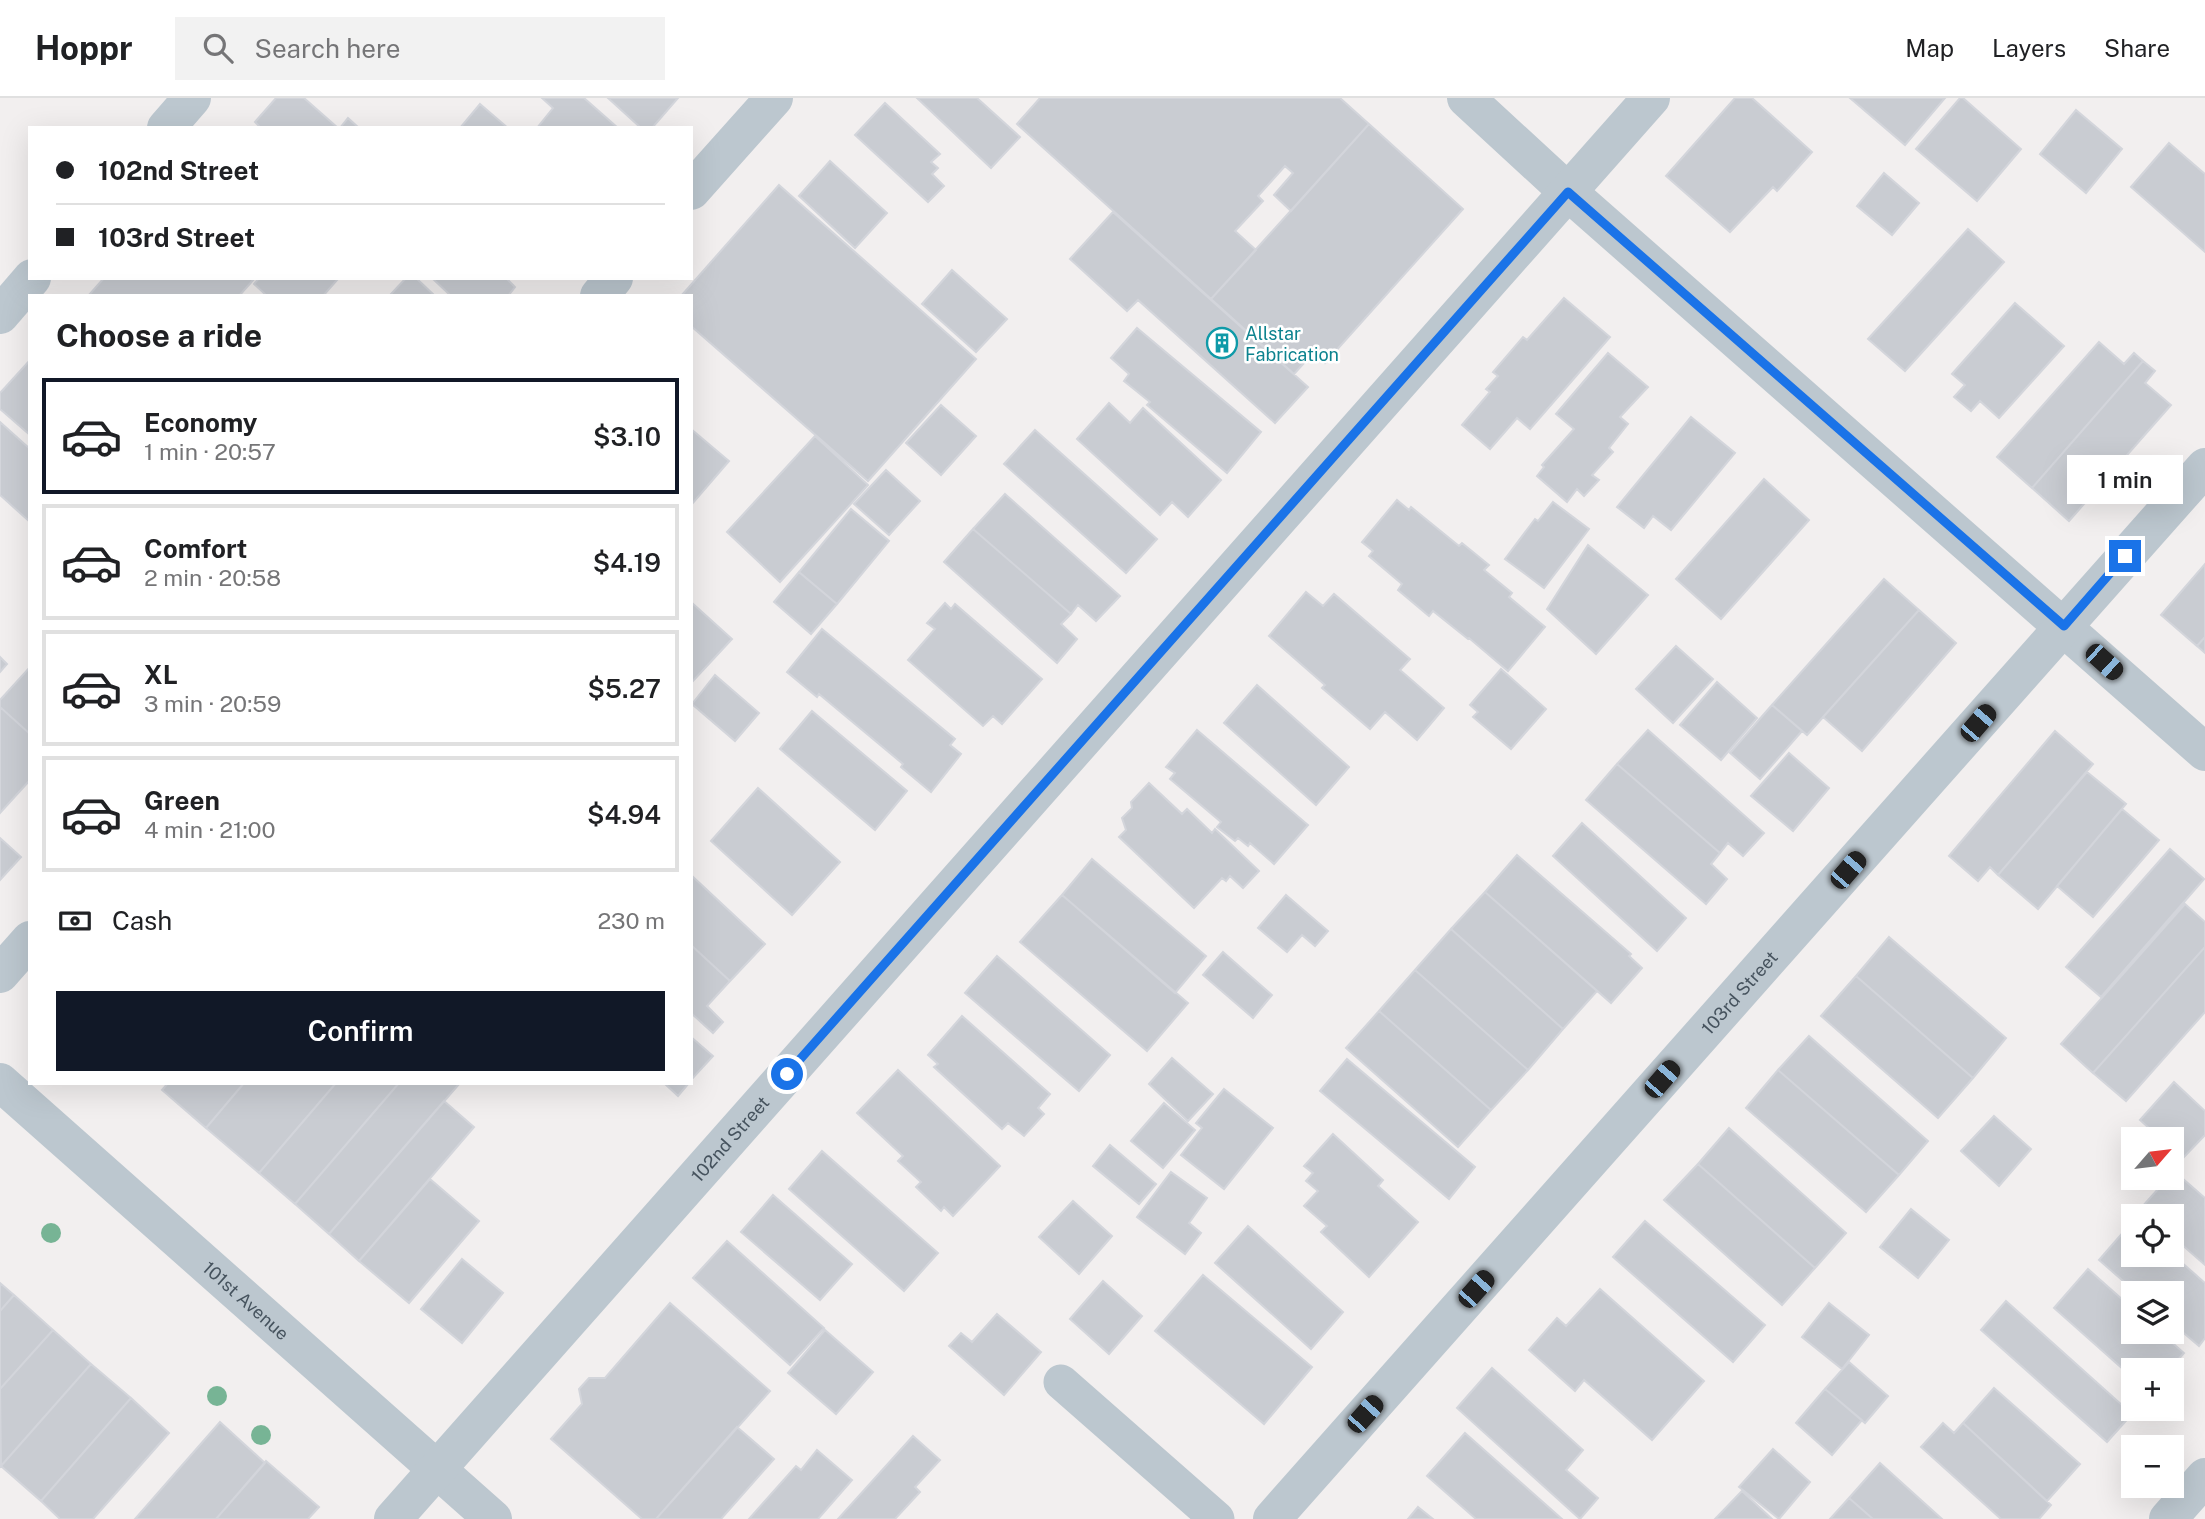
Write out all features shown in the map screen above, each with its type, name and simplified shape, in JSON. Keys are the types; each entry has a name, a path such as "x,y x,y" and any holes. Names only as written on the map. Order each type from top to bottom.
{"street":[{"path":"168,126 192,98"},
{"path":"693,189 774,98"},
{"path":"1466,98 1568,192 2205,752"},
{"name":"102nd Street","path":"393,1519 1651,98"},
{"path":"0,315 30,280"},
{"path":"601,294 612,280"},
{"name":"103rd Street","path":"1272,1519 2205,467"},
{"path":"0,974 28,942"},
{"name":"101st Avenue","path":"0,1082 493,1519"},
{"path":"2168,1519 2205,1477"}],"lane":[{"path":"1061,1382 1217,1519"}],"building":[{"path":"276,98 304,98 336,126 259,126 255,122"},
{"path":"542,98 584,98 616,126 539,126 553,108"},
{"path":"608,98 678,98 654,126 639,126"},
{"path":"917,98 977,98 1020,137 991,168"},
{"path":"1040,98 1340,98 1369,124 1291,211 1274,195 1293,173 1285,166 1258,196 1263,201 1235,231 1256,250 1211,299 1017,124"},
{"path":"1735,98 1752,98 1812,152 1777,191 1773,187 1730,232 1666,176"},
{"path":"1850,98 1945,98 1905,145"},
{"path":"1960,98 2021,149 1977,201 1916,149"},
{"path":"885,103 940,154 931,162 938,168 932,174 944,186 928,202 855,135"},
{"path":"480,104 506,126 462,126"},
{"path":"2076,110 2122,149 2086,193 2040,154"},
{"path":"348,118 357,126 342,126"},
{"path":"1369,124 1463,209 1325,363 1314,352 1294,374 1211,299"},
{"path":"2169,143 2205,174 2205,252 2131,187"},
{"path":"830,161 887,213 855,248 799,196"},
{"path":"1884,173 1919,203 1892,235 1857,206"},
{"path":"779,185 976,359 868,481 693,328 693,294 683,294"},
{"name":"Allstar Fabrication","path":"1113,212 1308,387 1275,423 1138,300 1127,311 1070,259"},
{"path":"1968,229 2004,262 1905,371 1868,339"},
{"path":"952,270 1007,319 976,352 922,304"},
{"path":"102,280 253,280 241,294 90,294"},
{"path":"257,280 337,280 325,294 265,294 254,284"},
{"path":"404,280 418,280 433,294 391,294"},
{"path":"434,280 508,280 515,287 510,294 449,294"},
{"path":"1564,298 1610,337 1530,429 1517,418 1490,449 1462,425 1490,392 1486,389 1498,376 1493,372 1523,337 1527,340"},
{"path":"2015,303 2064,346 1999,418 1980,401 1971,411 1954,397 1965,385 1952,374"},
{"path":"1137,328 1261,432 1227,473 1147,405 1150,402 1124,381 1129,374 1111,358"},
{"path":"2099,342 2124,364 2134,353 2143,361 2032,488 1997,457"},
{"path":"1608,353 1648,387 1620,417 1628,424 1609,448 1613,452 1592,475 1599,480 1584,496 1577,489 1567,502 1537,476 1544,467 1542,465 1574,429 1556,414"},
{"path":"2143,361 2155,371 2145,383 2171,405 2069,521 2032,488"},
{"path":"28,362 28,433 0,409 0,393"},
{"path":"1109,403 1130,423 1143,408 1221,480 1188,517 1172,502 1160,515 1077,439"},
{"path":"941,405 976,436 941,475 906,443"},
{"path":"1691,417 1735,453 1671,530 1653,516 1644,528 1617,507"},
{"path":"0,422 28,447 28,520 0,495"},
{"path":"1035,430 1157,539 1126,573 1004,464"},
{"path":"693,431 729,461 693,503"},
{"path":"815,436 868,485 780,582 727,532"},
{"path":"886,470 920,501 889,535 854,504"},
{"path":"1764,479 1809,520 1721,619 1676,579"},
{"path":"1005,494 1120,596 1096,621 1078,605 1071,614 973,529"},
{"path":"1397,500 1409,510 1411,507 1459,546 1462,543 1489,565 1484,570 1512,593 1509,597 1545,627 1508,671 1433,611 1429,616 1398,590 1402,584 1369,556 1373,551 1362,542"},
{"path":"1553,502 1589,529 1544,588 1505,559 1535,519 1538,521"},
{"path":"851,509 889,541 837,604 799,572"},
{"path":"973,529 1071,614 1061,624 1077,639 1057,663 944,562"},
{"path":"1588,545 1648,595 1596,654 1547,609"},
{"path":"2205,564 2205,637 2197,646 2161,615"},
{"path":"799,572 837,604 811,634 774,602"},
{"path":"1884,579 1919,610 1807,735 1772,705"},
{"path":"1306,592 1323,606 1334,594 1410,659 1400,670 1444,708 1417,740 1385,712 1370,729 1322,688 1325,685 1269,636"},
{"path":"945,603 951,609 955,604 1042,679 1002,724 993,716 983,726 908,660 935,629 927,623"},
{"path":"693,604 732,639 693,681"},
{"path":"1919,610 1956,643 1862,751 1823,717"},
{"path":"822,629 955,739 950,745 961,754 931,792 901,767 903,764 819,694 817,697 787,672"},
{"path":"2205,637 2205,653 2197,646"},
{"path":"1676,646 1713,679 1673,723 1636,689"},
{"path":"0,657 7,664 0,672"},
{"path":"28,669 28,732 0,707 0,700"},
{"path":"1501,669 1546,709 1511,749 1473,717 1478,712 1470,705"},
{"path":"715,675 759,713 735,741 693,703"},
{"path":"1717,682 1757,718 1721,760 1680,725"},
{"path":"1257,685 1349,767 1316,805 1224,723"},
{"path":"1772,705 1802,731 1760,779 1730,753"},
{"path":"0,707 28,732 28,782 0,813"},
{"path":"812,711 907,791 875,830 780,749"},
{"path":"1197,730 1308,825 1274,864 1250,843 1248,846 1238,838 1235,841 1217,827 1221,822 1170,779 1175,773 1166,767"},
{"path":"1648,730 1764,833 1743,856 1728,843 1720,853 1617,764"},
{"path":"2055,731 2093,764 1998,875 1990,867 1978,881 1949,856"},
{"path":"1789,753 1829,788 1793,831 1751,796"},
{"path":"1617,764 1720,853 1711,864 1727,879 1706,904 1586,800"},
{"path":"2087,772 2126,804 2038,909 1998,875"},
{"path":"1149,783 1182,814 1187,809 1212,833 1215,829 1259,871 1243,888 1230,876 1226,881 1222,878 1194,908 1119,837 1126,830 1122,818 1132,808 1131,802"},
{"path":"758,788 840,862 792,915 711,841"},
{"path":"2122,809 2159,840 2093,917 2057,886"},
{"path":"1582,823 1686,918 1657,951 1553,856"},
{"path":"0,838 21,857 0,880"},
{"path":"2170,849 2204,879 2101,997 2066,967"},
{"path":"1517,855 1631,954 1629,956 1642,968 1611,1003 1485,892"},
{"path":"1092,859 1206,956 1175,993 1062,895"},
{"path":"693,877 765,944 730,981 693,947"},
{"path":"1485,892 1597,991 1563,1029 1451,929"},
{"path":"1062,895 1188,1003 1147,1051 1020,942"},
{"path":"1286,895 1328,931 1315,946 1302,935 1287,952 1258,928"},
{"path":"2185,904 2205,922 2205,947 2093,1073 2061,1044"},
{"path":"1451,929 1563,1029 1528,1070 1415,970"},
{"path":"1889,937 2006,1038 1973,1078 1856,976"},
{"path":"693,947 730,981 707,1006 723,1022 713,1033 693,1015"},
{"path":"2205,947 2205,1012 2126,1101 2093,1073"},
{"path":"1223,952 1272,995 1253,1018 1203,975"},
{"path":"997,956 1110,1055 1079,1091 965,993"},
{"path":"1415,970 1528,1070 1491,1110 1379,1011"},
{"path":"1856,976 1973,1078 1938,1118 1821,1016"},
{"path":"1379,1011 1491,1110 1458,1147 1346,1048"},
{"path":"962,1016 1050,1094 1038,1108 1044,1114 1024,1136 1008,1123 1002,1129 934,1067 938,1064 928,1055"},
{"path":"1809,1036 1928,1141 1899,1175 1778,1070"},
{"path":"693,1039 713,1056 693,1078"},
{"path":"1172,1058 1213,1094 1188,1121 1149,1084"},
{"path":"1347,1059 1475,1167 1449,1199 1320,1091"},
{"path":"898,1070 1000,1166 953,1216 944,1207 941,1211 916,1187 921,1182 898,1161 903,1156 857,1113"},
{"path":"1778,1070 1899,1175 1866,1212 1746,1108"},
{"path":"2174,1082 2205,1111 2205,1135 2184,1157 2184,1127 2148,1127 2140,1120"},
{"path":"166,1085 242,1085 206,1128 162,1090"},
{"path":"242,1085 334,1085 259,1173 206,1128"},
{"path":"334,1085 397,1085 295,1204 259,1173"},
{"path":"397,1085 458,1085 329,1234 295,1204"},
{"path":"666,1085 687,1085 678,1096"},
{"path":"1224,1089 1273,1128 1224,1189 1181,1155 1202,1128 1196,1123"},
{"path":"444,1101 474,1127 359,1261 329,1234"},
{"path":"1164,1103 1195,1130 1163,1168 1131,1141"},
{"path":"1994,1116 2031,1149 1999,1186 1961,1151"},
{"path":"1729,1128 1846,1233 1815,1268 1698,1164"},
{"path":"1333,1134 1383,1180 1378,1186 1418,1222 1369,1277 1321,1232 1327,1226 1304,1206 1318,1191 1306,1181 1313,1173 1304,1166"},
{"path":"1110,1145 1156,1184 1139,1204 1093,1166"},
{"path":"822,1151 938,1253 904,1291 789,1189"},
{"path":"1698,1164 1815,1268 1782,1305 1664,1200"},
{"path":"1171,1172 1207,1198 1189,1223 1201,1233 1185,1254 1137,1217"},
{"path":"430,1179 479,1221 409,1303 359,1261"},
{"path":"2184,1180 2205,1198 2205,1265 2184,1247 2184,1204 2145,1204 2157,1190 2184,1190"},
{"path":"773,1195 852,1264 820,1300 741,1232"},
{"path":"1073,1201 1112,1236 1079,1274 1039,1237"},
{"path":"1911,1209 1949,1240 1918,1278 1880,1247"},
{"path":"1645,1221 1765,1325 1733,1362 1613,1257"},
{"path":"1248,1226 1343,1312 1311,1349 1215,1263"},
{"path":"2121,1235 2121,1267 2184,1267 2184,1265 2205,1283 2205,1338 2199,1346 2184,1333 2184,1281 2123,1281 2099,1260"},
{"path":"727,1241 824,1328 790,1365 693,1278"},
{"path":"462,1259 503,1293 462,1343 421,1309"},
{"path":"2088,1269 2121,1298 2121,1344 2174,1344 2184,1353 2180,1358 2121,1358 2121,1367 2054,1308"},
{"path":"1203,1275 1312,1367 1264,1424 1155,1331"},
{"path":"1103,1281 1142,1316 1109,1354 1070,1319"},
{"path":"0,1283 14,1295 0,1311"},
{"path":"1600,1289 1704,1381 1652,1440 1584,1380 1575,1391 1529,1350 1557,1318 1566,1326"},
{"path":"14,1295 53,1330 0,1389 0,1311"},
{"path":"2006,1301 2121,1404 2121,1421 2126,1421 2107,1442 1981,1330"},
{"path":"670,1303 770,1391 656,1519 642,1519 551,1439 582,1404 579,1389 589,1378 605,1378"},
{"path":"1829,1303 1869,1335 1842,1369 1802,1337"},
{"path":"997,1314 1041,1352 1004,1395 949,1346 961,1333 972,1342"},
{"path":"53,1330 91,1364 1,1466 0,1389"},
{"path":"825,1330 873,1372 836,1414 788,1373"},
{"path":"1849,1362 1888,1396 1865,1423 1825,1389"},
{"path":"91,1364 131,1398 41,1501 1,1466"},
{"path":"1492,1368 1583,1450 1566,1470 1598,1498 1580,1519 1457,1408"},
{"path":"1994,1388 2080,1464 2047,1501 1963,1423"},
{"path":"1825,1389 1862,1420 1832,1455 1796,1423"},
{"path":"131,1398 169,1433 93,1519 60,1519 41,1501"},
{"path":"220,1422 265,1463 216,1519 135,1519"},
{"path":"1943,1423 1954,1433 1963,1423 2051,1505 2039,1519 2001,1519 1921,1447"},
{"path":"737,1427 774,1459 721,1519 656,1519"},
{"path":"1465,1433 1562,1519 1476,1519 1427,1476"},
{"path":"913,1436 940,1460 915,1487 920,1492 895,1519 838,1519"},
{"path":"1773,1449 1810,1482 1779,1519 1739,1487"},
{"path":"817,1450 852,1480 818,1519 749,1519 796,1466 801,1470"},
{"path":"266,1461 319,1507 308,1519 216,1519"},
{"path":"1880,1463 1942,1519 1873,1519 1849,1498"},
{"path":"1742,1491 1772,1519 1715,1519"},
{"path":"1849,1498 1873,1519 1830,1519"},
{"path":"1418,1507 1433,1519 1408,1519"}],"place":[{"name":"Allstar Fabrication","path":"1222,343"}],"route":[{"path":"787,1074 1568,192 2064,626 2125,556"}]}
